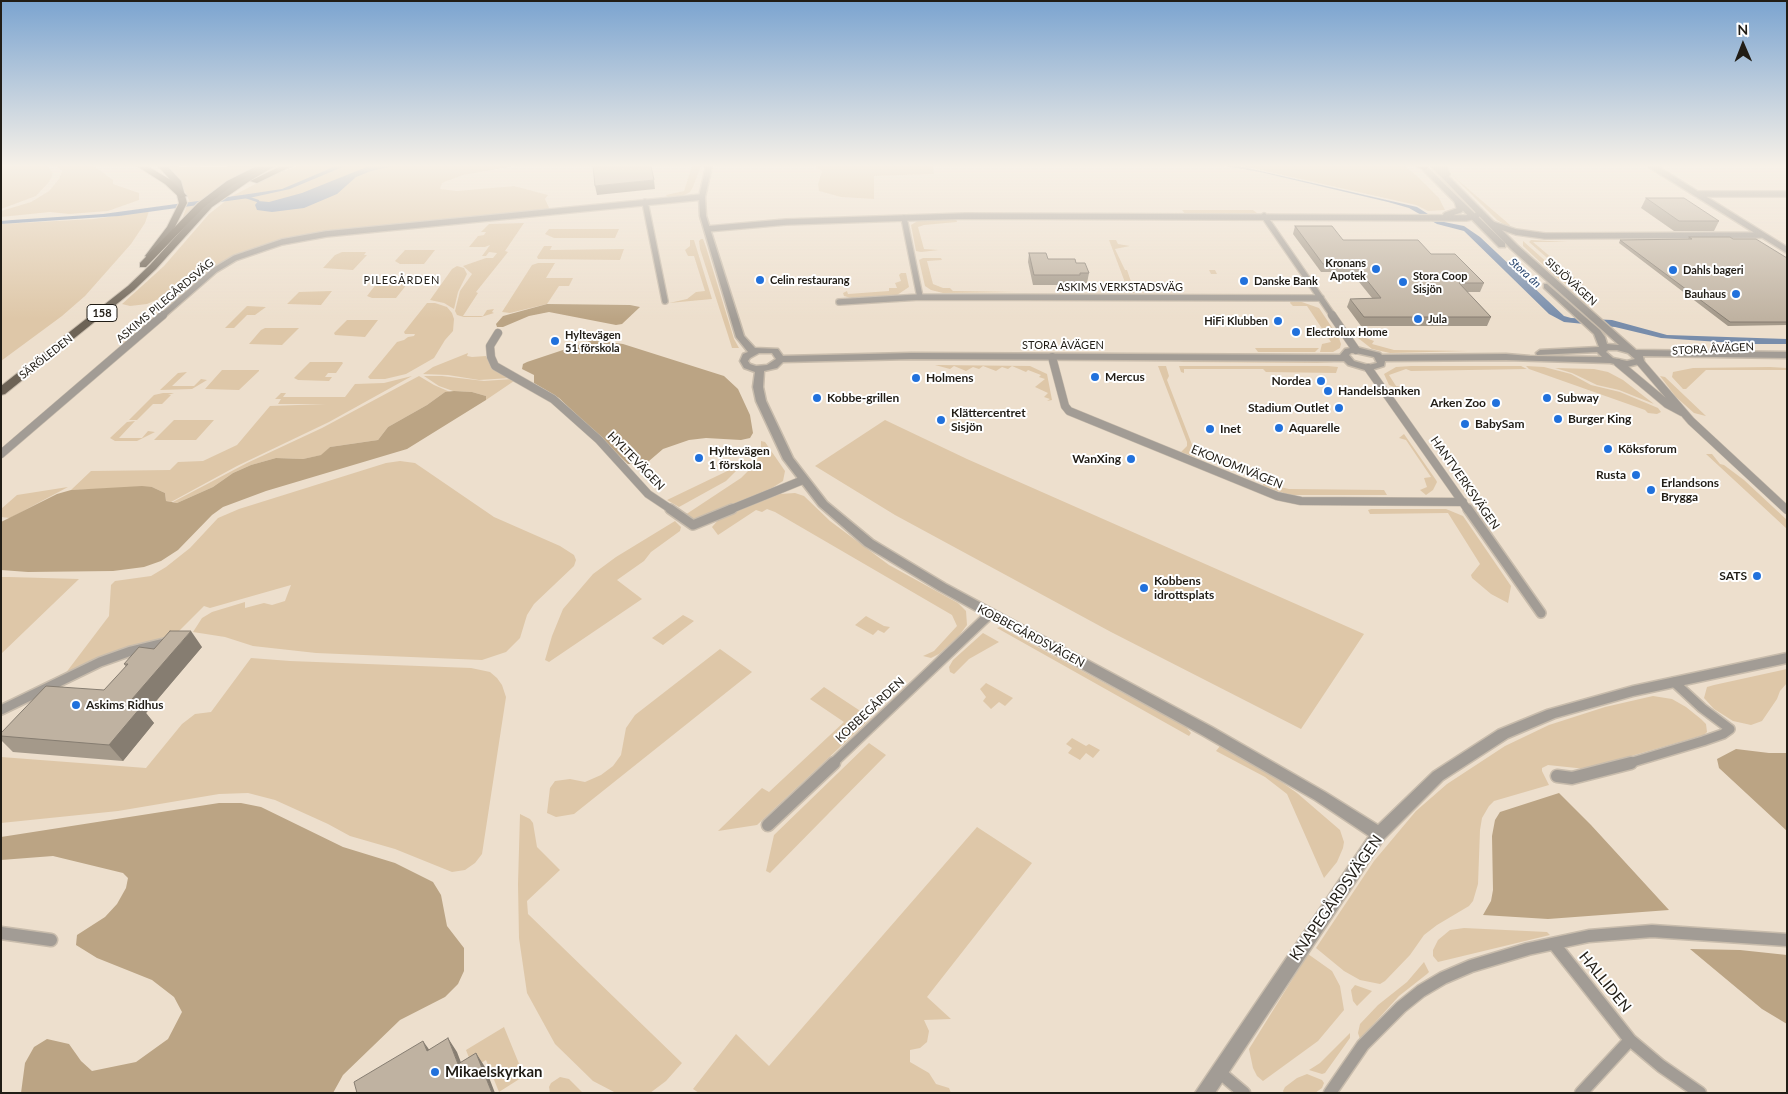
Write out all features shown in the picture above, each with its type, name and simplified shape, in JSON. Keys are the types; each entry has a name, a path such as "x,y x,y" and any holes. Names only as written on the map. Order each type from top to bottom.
{"highway":[{"path":"143,265 195,217"}],"main road":[{"name":"SÄRÖLEDEN","path":"1,382 103,302 143,265 171,227 176,217"},
{"name":"SÄRÖLEDEN","path":"1,392 131,288 153,267 198,217"}],"street":[{"name":"ASKIMS PILEGÅRDSVÄG","path":"1,454 215,270 246,253 270,245 311,236 497,217"},
{"path":"648,217 665,301"},
{"path":"705,217 740,337 753,352"},
{"path":"707,228 786,222 938,217"},
{"path":"1265,217 1356,350 1348,351 1344,358"},
{"name":"SISJÖVÄGEN","path":"1473,217 1580,316 1603,326 1633,352"},
{"name":"SISJÖVÄGEN","path":"1485,217 1591,321 1601,338 1603,348"},
{"path":"1734,217 1787,250"},
{"path":"904,218 920,297"},
{"path":"1492,224 1516,232 1544,236"},
{"path":"1514,247 1520,239 1544,236 1762,235"},
{"name":"ASKIMS VERKSTADSVÄG","path":"839,302 920,297 1321,298"},
{"name":"HYLTEVÄGEN","path":"498,333 490,346 491,357 495,366 553,399 599,440 648,494 694,525 803,480"},
{"name":"STORA ÅVÄGEN","path":"1618,339 1644,348 1676,355"},
{"name":"STORA ÅVÄGEN","path":"1356,350 1373,353 1380,358 1506,357 1614,347 1633,352 1676,355 1787,356"},
{"path":"1603,348 1602,354 1684,414 1787,510"},
{"path":"770,350 778,354 781,359 774,366 760,369 751,368 744,364 746,356 753,352 770,350"},
{"path":"1633,352 1678,404 1684,414"},
{"name":"STORA ÅVÄGEN","path":"781,359 904,356 1344,358 1351,363 1368,368"},
{"name":"STORA ÅVÄGEN","path":"1506,357 1614,361 1631,365 1640,362 1664,363 1787,356"},
{"name":"EKONOMIVÄGEN","path":"1052,357 1065,406 1069,411 1277,496 1301,502 1463,502"},
{"path":"1368,368 1378,366 1381,361 1380,358"},
{"name":"HANTVERKSVÄGEN","path":"1368,368 1541,613"},
{"name":"KOBBEGÅRDSVÄGEN","path":"760,369 758,387 761,401 785,454 823,504 869,543 903,565 990,614 1207,731 1320,796 1379,834"},
{"name":"KOBBEGÅRDEN","path":"768,824 990,614"},
{"path":"1,710 113,657 154,645 180,640"},
{"name":"KNAPEGÅRDSVÄGEN","path":"1204,1093 1379,834 1438,776 1503,734 1587,702 1787,658"},
{"path":"1557,776 1572,778 1610,768 1703,741 1723,734 1730,729 1702,708 1674,682"},
{"path":"1330,1093 1363,1045 1402,1007 1421,991 1443,978 1471,966 1589,936 1652,931 1787,940"},
{"path":"1,933 51,940"},
{"name":"HALLIDEN","path":"1554,944 1630,1040 1661,1066 1700,1093"},
{"path":"1581,1093 1630,1040"},
{"path":"1218,1071 1244,1093"}],"shaded area":[{"path":"147,217 131,244 85,296 62,316 1,361 1,224"},
{"path":"206,217 488,217 277,241 242,252 182,281 163,297 147,304 130,306 122,304 164,266"},
{"path":"1494,217 1501,217 1510,225 1509,227 1514,229 1510,228"},
{"path":"956,219 957,222 918,227 924,249 939,250 916,251 911,225 919,220"},
{"path":"524,223 505,251 508,252 476,292 478,293 463,316 483,316 487,310 494,309 492,312 494,313 481,317 464,317 457,315 455,311 460,291 472,274 463,266 486,258 493,258 497,253 489,252 486,256 482,256 490,245 485,247 469,247 478,236 484,235 486,232 481,232 489,224"},
{"path":"549,229 619,229 615,238 554,238 545,234"},
{"path":"703,239 706,247 734,339 739,348 732,348 700,249 699,241"},
{"path":"690,240 694,240 712,299 669,303 687,299 696,292 705,291 694,256 688,256 685,250 690,246"},
{"path":"1109,240 1116,240 1118,244 1130,246 1115,249 1125,270 1127,270 1135,293 1129,293"},
{"path":"1531,240 1568,242 1533,242 1585,286 1579,286 1529,242"},
{"path":"1523,241 1582,294 1586,305 1575,290 1556,277 1523,246"},
{"path":"544,246 552,246 550,250 624,249 620,260 538,259 537,257"},
{"path":"405,250 435,250 424,264 400,264 395,261"},
{"path":"342,252 366,252 364,255 367,255 353,270 323,268 335,255"},
{"path":"923,258 941,258 942,260 927,261 933,284 943,288 950,288 953,291 1017,292 943,293 931,290 925,286 919,260"},
{"path":"555,263 546,278 573,278 569,286 559,286 547,304 510,313 502,312 532,265"},
{"path":"457,266 464,268 467,274 458,292 454,309 444,303 430,300 452,269"},
{"path":"1209,270 1215,270 1217,274 1211,274"},
{"path":"906,273 909,287 897,295 855,299 844,296 843,293 847,291 848,294 889,291 889,288 897,288 895,283 901,281 899,275"},
{"path":"377,283 408,283 396,298 372,298 367,296"},
{"path":"332,291 321,305 287,304 299,292"},
{"path":"1291,301 1299,301 1319,308 1339,338 1340,348 1333,352 1320,352 1322,344 1331,342 1307,306 1293,306 1290,303"},
{"path":"427,303 435,303 447,307 454,319 453,331 434,358 406,374 385,379 370,379 368,377 397,342 414,336 415,334 405,334 404,332"},
{"path":"547,304 630,305 640,307 622,324 616,325 549,312 529,316 503,327 497,327 496,324 503,316"},
{"path":"247,306 266,307 255,315 247,315 234,328 225,328"},
{"path":"347,320 378,320 365,337 335,335 334,333"},
{"path":"265,328 299,328 282,345 249,344"},
{"path":"1358,338 1366,338 1374,341 1372,344 1394,350 1468,351 1390,353 1372,349"},
{"path":"593,340 623,344 724,376 738,389 750,415 753,433 750,438 741,440 706,438 689,440 663,449 649,461 641,464 628,464 559,398 534,383 534,375 522,369 523,364 527,362"},
{"path":"1255,348 1319,348 1315,352 1258,352"},
{"path":"468,353 467,356 472,357 486,356 492,369 510,378 479,380 448,375 423,374 433,367"},
{"path":"1186,360 1279,360 1336,363 1179,362"},
{"path":"310,362 343,363 336,373 328,373 325,377 332,377 329,381 298,380 294,378"},
{"path":"935,365 1030,366 1047,374 1052,400 1047,401 1050,399 1044,397 1048,393 1035,387 1045,379 1039,377 1041,375 1028,370 1026,372 1012,366 1008,369 1002,367 996,371 983,366 979,369 973,367 966,371 954,366 950,369"},
{"path":"1158,366 1166,366 1169,376 1167,380 1196,455 1195,457 1181,452 1187,446 1187,442"},
{"path":"1179,366 1338,367 1336,373 1266,372 1263,369 1184,369 1184,373 1181,372"},
{"path":"1521,366 1527,369 1411,371 1406,369 1389,375 1396,386 1403,387 1394,387 1389,385 1384,374 1396,367"},
{"path":"1526,366 1544,367 1571,374 1591,385 1620,392 1658,408 1661,412 1657,414 1648,413 1645,410 1529,369"},
{"path":"1770,367 1787,368 1787,370 1706,370 1686,389 1683,389 1672,377 1673,372 1693,368"},
{"path":"1555,368 1594,369 1608,372 1623,380 1654,404 1619,390 1597,385 1572,373"},
{"path":"222,370 259,371 239,390 205,389"},
{"path":"187,372 172,386 194,386 201,379 207,380 192,389 160,390 178,373"},
{"path":"412,376 329,422 237,466 171,502 166,501 165,493 152,487 71,490 91,471 170,470 178,462 203,461 237,445 270,406 326,404 278,404 281,399 275,399 281,393 286,393 283,397 345,397 355,384 384,383"},
{"path":"419,376 450,392 445,392 427,405 388,427 378,440 330,447 322,455 303,459 276,458 251,465 233,473 213,487 177,503 173,502 247,463 322,428"},
{"path":"424,376 484,381 512,379 514,381 486,400 486,396 472,392 453,391 439,386"},
{"path":"1660,376 1665,377 1706,416 1694,413 1676,397"},
{"path":"445,392 472,392 486,396 486,400 407,449 266,491 223,507 212,515 178,550 161,561 144,567 113,571 28,572 1,570 1,522 57,494 71,490 142,486 152,487 165,493 166,501 177,503 213,487 233,473 251,465 276,458 303,459 321,455 330,447 378,440 388,427 427,405"},
{"path":"174,393 168,395 171,395 162,404 153,404 137,420 129,420 154,395"},
{"path":"174,420 214,420 196,440 154,440"},
{"name":"Kobbens idrottsplats","path":"885,420 967,459 1364,634 1301,729 1111,632 895,515 815,466"},
{"path":"135,421 119,438 142,438 148,431 155,432 137,441 115,441 110,438 127,422"},
{"path":"1404,434 1437,482 1433,490 1426,495 1420,490 1427,487 1424,478 1431,477 1406,440 1399,438"},
{"path":"761,441 765,442 785,471 783,481 772,488 695,520 685,515 741,478 755,464 761,452"},
{"path":"1706,454 1712,454 1720,464 1744,480 1787,520 1787,529"},
{"path":"400,461 415,463 494,517 560,546 574,555 576,560 574,566 534,604 527,615 520,638 506,652 482,660 316,653 253,646 225,637 193,632 202,618 212,612 245,602 245,608 264,603 272,605 285,601 291,585 210,608 204,606 174,636 65,674 109,616 111,585 115,581 151,576 190,548 218,518 239,509 386,463"},
{"path":"744,463 726,481 679,507 667,500"},
{"path":"1263,482 1272,482 1271,485 1289,489 1384,490 1387,495 1289,495 1263,486"},
{"path":"68,487 10,518 1,517 1,509 17,495"},
{"path":"795,493 804,496 830,521 889,565 958,603 966,611 967,625 958,637 939,654 931,658 923,656 934,651 957,626 952,615 775,512 767,509 762,512 756,510 718,535 712,527 720,518 757,501 780,494"},
{"path":"1446,509 1463,516 1511,586 1508,603 1491,594 1472,578 1471,575 1480,564 1448,513 1370,514 1368,510"},
{"path":"675,521 681,527 680,531 651,552 644,561 617,580 642,599 549,662 545,660 563,609 593,574 616,557"},
{"path":"1,577 9,577 79,579 1,654"},
{"path":"683,615 694,621 663,645 652,638"},
{"path":"866,616 884,626 890,627 884,633 878,630 873,635 855,625"},
{"path":"1000,627 1185,726 1191,733 1189,736 997,628"},
{"path":"983,633 999,642 969,659 954,674 950,672 949,667 953,660"},
{"path":"720,649 752,672 574,814 556,817 547,813 550,788 555,781 570,779 585,782 601,775 613,766 621,755 626,728 635,715"},
{"path":"251,658 471,668 490,672 497,678 502,685 506,697 482,854 475,863 465,870 452,872 395,849 350,836 275,800 248,793 219,794 118,811 1,823 1,757 146,768 182,724 195,714 211,712"},
{"path":"1787,669 1787,683 1780,691 1777,699 1762,721 1751,725 1733,721 1714,709 1704,698 1707,687"},
{"path":"986,683 1013,698 1005,706 999,702 991,709 983,701 986,697 980,689"},
{"path":"824,687 871,718 757,825 718,831 762,788 769,792 844,722 810,699"},
{"path":"1653,696 1672,699 1686,707 1706,724 1707,732 1704,735 1586,769 1548,765 1542,768 1542,771 1549,785 1494,801 1482,818 1478,884 1473,901 1469,906 1424,935 1410,955 1385,981 1380,984 1360,980 1344,971 1316,948 1374,861 1416,811 1447,784 1505,746 1549,725 1605,707"},
{"path":"1072,738 1086,746 1089,744 1100,750 1093,758 1086,753 1080,760 1068,753 1072,748 1066,744"},
{"path":"869,743 886,755 770,873 766,871 774,835"},
{"path":"1220,746 1263,769 1297,793 1340,830 1344,842 1343,848 1337,862 1324,878 1287,794 1265,777 1216,751"},
{"path":"1736,749 1787,753 1787,831 1719,768 1717,759"},
{"path":"1559,793 1669,910 1548,919 1483,915 1491,901 1493,890 1492,836 1495,820 1500,812"},
{"path":"219,803 241,803 261,807 343,847 395,863 433,882 441,895 447,926 464,948 464,971 458,984 445,997 400,1020 343,1075 333,1093 21,1093 25,1063 34,1047 47,1039 69,1044 81,1061 92,1071 136,1062 168,1039 182,1012 174,997 152,980 97,958 76,945 77,935 105,917 117,904 126,888 128,878 123,873 53,856 1,860 1,837"},
{"path":"520,814 530,819 533,823 537,847 560,870 527,901 528,914 682,1063 666,1081 650,1093 616,1093 593,1081 555,1044 527,993 519,938"},
{"path":"977,827 1032,863 927,997 951,1019 924,1020 929,1031 927,1042 920,1048 910,1050 910,1062 929,1073 936,1084 949,1088 951,1093 699,1093 693,1089 736,1034 769,1066"},
{"path":"1464,928 1547,932 1550,935 1438,962 1433,956 1433,950 1438,940 1450,930"},
{"path":"1690,949 1740,950 1787,955 1787,1024 1762,1009"},
{"path":"1308,954 1332,971 1340,986 1344,1010 1318,1041 1263,1081 1257,1076 1253,1068 1249,1049"},
{"path":"1424,962 1429,972 1399,996 1360,1039 1358,1033 1360,1024 1378,1005 1407,982"},
{"path":"1355,985 1372,991 1357,1006 1353,1001 1351,990"},
{"path":"504,1027 524,1076 499,1092 486,1060 473,1068 466,1050"},
{"path":"1350,1033 1350,1038 1325,1073 1322,1074 1309,1070 1320,1063"},
{"path":"1307,1074 1322,1080 1324,1083 1322,1088 1315,1093 1284,1093 1285,1087 1297,1078"},
{"path":"560,1077 569,1079 583,1093 550,1093 549,1087 551,1083"}],"water":[{"path":"59,217 103,217 1,224 1,221"},
{"path":"1425,217 1433,217 1439,221 1464,226 1480,237 1564,316 1612,320 1667,335 1787,339 1787,344 1748,344 1661,338 1615,327 1564,322 1549,314 1464,231 1437,224"}],"building":[{"path":"1673,217 1713,217 1719,221 1679,221"},
{"path":"1295,226 1332,226 1343,240 1418,240 1431,254 1455,254 1484,283 1459,283 1491,317 1364,317 1350,299 1381,298 1354,264 1323,264"},
{"name":"Bauhaus","path":"1689,237 1756,239 1787,258 1787,322 1730,322 1620,240 1692,239"},
{"path":"1029,253 1046,253 1048,259 1075,259 1076,263 1085,263 1089,273 1080,273 1080,275 1034,275"},
{"path":"170,631 191,631 126,706 141,707 109,745 1,736 1,733 46,686 104,690 128,664 124,664 139,647 154,649"},
{"path":"448,1038 458,1064 476,1053 492,1093 357,1093 354,1082 423,1041 427,1051"}],"place":[{"name":"Kronans Apotek","path":"1376,269"},
{"name":"Dahls bageri","path":"1673,270"},
{"name":"Celin restaurang","path":"760,280"},
{"name":"Danske Bank","path":"1244,281"},
{"name":"Stora Coop Sisjön","path":"1403,282"},
{"name":"Bauhaus","path":"1736,294"},
{"name":"Jula","path":"1418,319"},
{"name":"HiFi Klubben","path":"1278,321"},
{"name":"Electrolux Home","path":"1296,332"},
{"name":"Hyltevägen 51 förskola","path":"555,341"},
{"name":"Mercus","path":"1095,377"},
{"name":"Holmens","path":"916,378"},
{"name":"Nordea","path":"1321,381"},
{"name":"Handelsbanken","path":"1328,391"},
{"name":"Kobbe-grillen","path":"817,398"},
{"name":"Subway","path":"1547,398"},
{"name":"Arken Zoo","path":"1496,403"},
{"name":"Stadium Outlet","path":"1339,408"},
{"name":"Burger King","path":"1558,419"},
{"name":"Klättercentret Sisjön","path":"941,420"},
{"name":"BabySam","path":"1465,424"},
{"name":"Aquarelle","path":"1279,428"},
{"name":"Inet","path":"1210,429"},
{"name":"Köksforum","path":"1608,449"},
{"name":"Hyltevägen 1 förskola","path":"699,458"},
{"name":"WanXing","path":"1131,459"},
{"name":"Rusta","path":"1636,475"},
{"name":"Erlandsons Brygga","path":"1651,490"},
{"name":"SATS","path":"1757,576"},
{"name":"Kobbens idrottsplats","path":"1144,588"},
{"name":"Askims Ridhus","path":"76,705"},
{"name":"Mikaelskyrkan","path":"435,1072"}],"district":[{"name":"PILEGÅRDEN","path":"402,280"}],"water label":[{"name":"Stora ån","path":"1525,273"}]}
